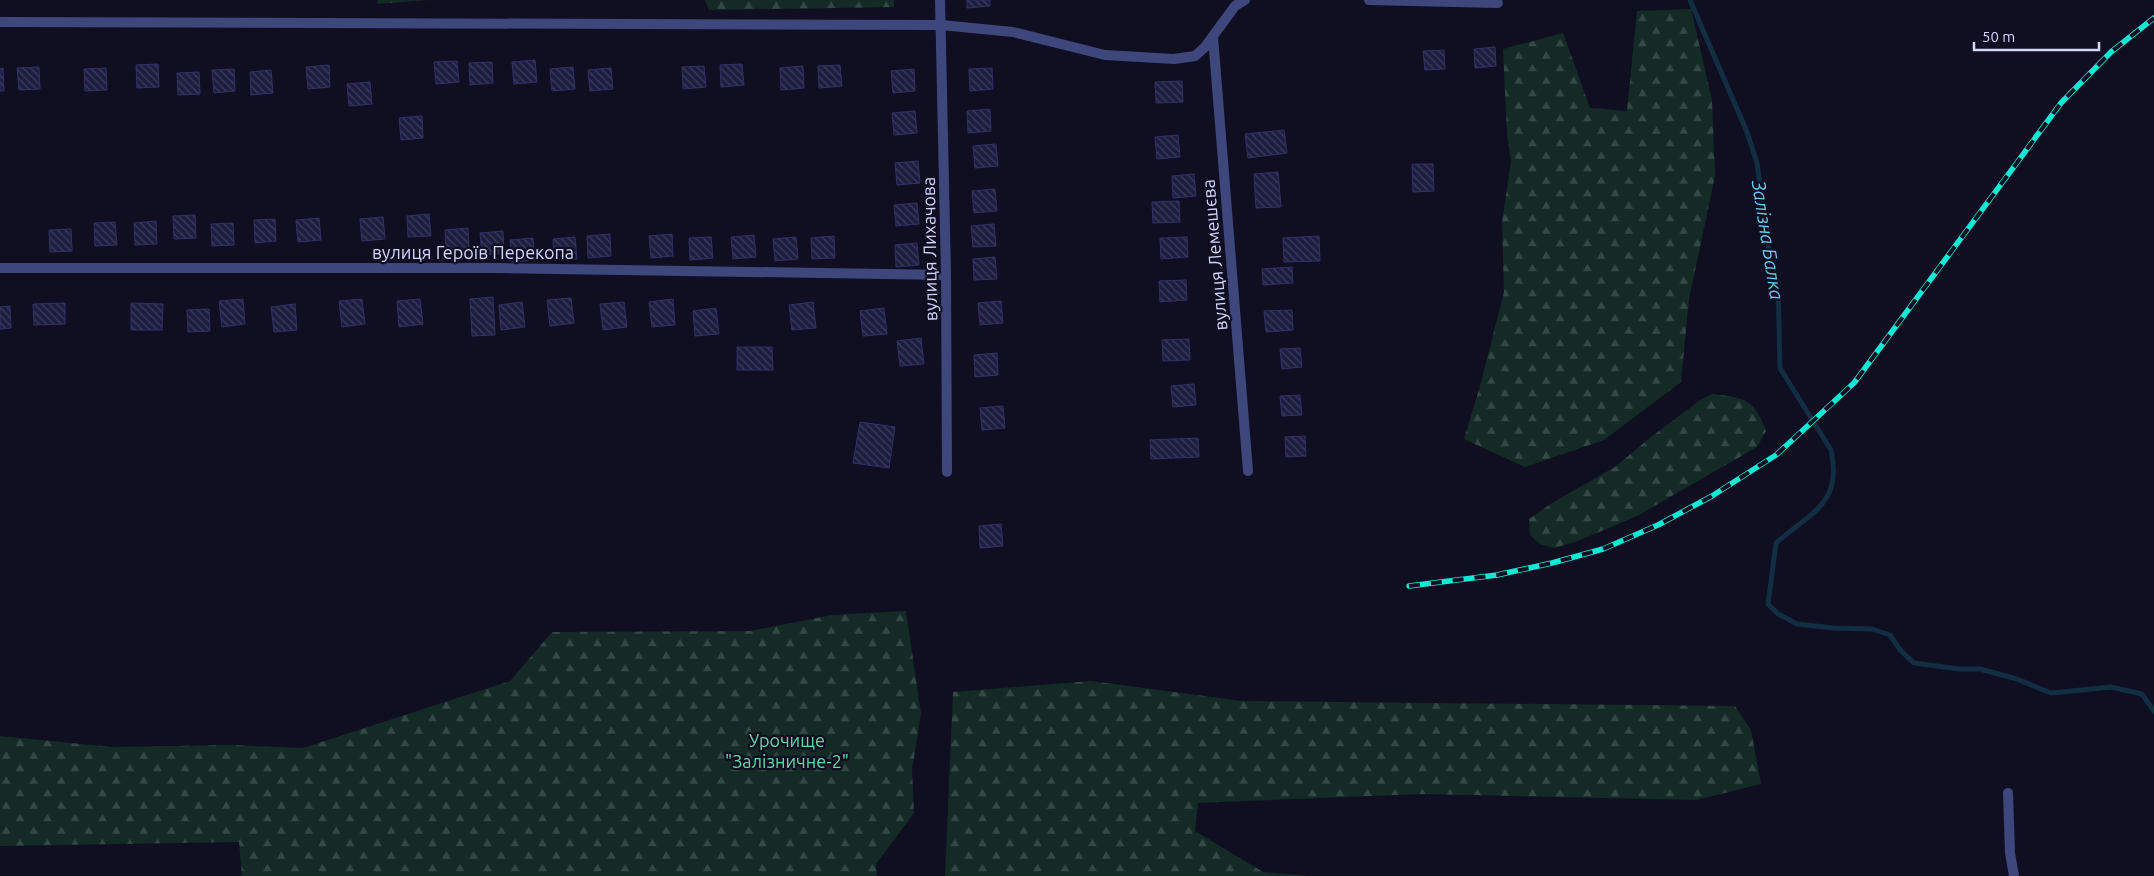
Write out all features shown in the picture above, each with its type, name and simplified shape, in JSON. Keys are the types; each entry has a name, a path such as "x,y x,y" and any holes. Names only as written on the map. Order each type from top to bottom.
{"street":[{"name":"вулиця Лихачова","path":"940,0 946,276 947,472"},
{"path":"0,22 941,25 1013,32 1087,52 1134,58 1174,59 1195,56 1205,47 1235,6 1244,0"},
{"path":"1369,0 1498,3"},
{"name":"вулиця Лемешєва","path":"1213,37 1248,471"},
{"name":"вулиця Героїв Перекопа","path":"0,268 499,268 946,276"},
{"path":"2008,793 2010,853 2014,876"}],"green space":[{"path":"378,0 429,0 377,4"},
{"path":"705,0 894,0 894,7 709,10"},
{"path":"1691,9 1712,100 1715,176 1689,299 1681,382 1604,440 1525,467 1464,439 1480,386 1504,292 1502,222 1511,161 1507,135 1503,49 1563,33 1590,108 1627,111 1637,11"},
{"path":"1712,394 1740,399 1752,406 1762,420 1766,431 1757,447 1637,516 1578,541 1554,548 1540,544 1530,535 1529,519 1552,503 1615,467 1651,437 1699,401"},
{"name":"Урочище \"Залізничне-2\"","path":"906,611 921,714 912,769 914,813 876,864 877,876 242,876 239,842 0,846 0,736 112,747 233,745 303,748 510,681 552,632 750,631 832,615"},
{"path":"1091,681 1242,701 1735,706 1751,730 1761,784 1697,800 1423,794 1198,803 1195,831 1263,872 1309,876 945,876 953,692"}],"building":[{"path":"967,0 990,0 990,6 967,8"},
{"path":"1495,47 1496,66 1475,68 1474,49"},
{"path":"1444,50 1445,69 1425,70 1423,51"},
{"path":"535,60 537,82 514,84 512,62"},
{"path":"457,61 459,82 436,84 434,62"},
{"path":"492,62 493,83 470,85 469,63"},
{"path":"158,64 159,87 137,88 136,65"},
{"path":"742,64 744,85 721,87 720,65"},
{"path":"329,65 330,87 308,89 306,67"},
{"path":"840,65 842,86 819,88 818,66"},
{"path":"704,66 706,87 683,89 682,67"},
{"path":"803,66 804,88 781,90 780,68"},
{"path":"39,67 40,89 19,90 17,68"},
{"path":"573,67 575,89 552,91 550,69"},
{"path":"3,68 4,91 0,91 0,69"},
{"path":"106,68 107,90 85,91 84,69"},
{"path":"611,68 613,89 590,91 588,70"},
{"path":"992,68 993,89 970,91 969,69"},
{"path":"234,69 235,91 214,93 212,70"},
{"path":"914,69 915,91 893,93 891,71"},
{"path":"271,70 273,93 251,95 250,72"},
{"path":"199,72 200,94 178,95 177,73"},
{"path":"1182,81 1183,102 1156,103 1155,82"},
{"path":"370,82 372,104 349,106 347,84"},
{"path":"990,109 991,131 968,133 967,111"},
{"path":"915,111 917,133 894,135 892,113"},
{"path":"422,116 423,138 401,140 399,118"},
{"path":"1284,130 1287,153 1248,158 1245,134"},
{"path":"1178,135 1180,157 1157,159 1155,137"},
{"path":"996,144 998,166 975,168 973,146"},
{"path":"918,161 920,183 897,185 895,163"},
{"path":"1412,164 1433,164 1434,191 1413,192"},
{"path":"1278,172 1281,207 1256,208 1254,174"},
{"path":"1194,174 1196,196 1173,198 1172,176"},
{"path":"995,189 997,211 974,213 972,191"},
{"path":"1179,201 1180,222 1153,223 1152,202"},
{"path":"917,203 919,224 896,226 894,205"},
{"path":"429,214 431,236 408,237 407,216"},
{"path":"195,215 196,238 174,239 173,216"},
{"path":"383,217 385,239 362,241 360,219"},
{"path":"319,218 321,240 298,242 296,220"},
{"path":"275,219 276,241 255,243 254,220"},
{"path":"156,221 157,244 135,245 134,223"},
{"path":"115,222 117,245 95,246 94,223"},
{"path":"233,223 234,245 212,246 211,224"},
{"path":"994,224 996,246 973,247 971,226"},
{"path":"468,228 469,250 446,252 445,230"},
{"path":"71,229 72,251 50,252 49,230"},
{"path":"503,231 504,253 482,255 480,233"},
{"path":"610,234 611,256 588,258 587,236"},
{"path":"672,234 673,256 651,258 649,236"},
{"path":"754,235 756,257 733,259 731,237"},
{"path":"834,236 835,258 812,259 811,238"},
{"path":"1319,236 1320,261 1284,262 1283,238"},
{"path":"575,237 577,259 554,260 553,239"},
{"path":"711,237 713,258 690,260 689,238"},
{"path":"796,237 798,259 775,261 773,239"},
{"path":"1187,237 1188,257 1161,259 1160,238"},
{"path":"533,238 535,260 512,262 510,240"},
{"path":"917,243 919,265 896,267 895,245"},
{"path":"995,257 997,279 974,280 973,259"},
{"path":"1292,267 1293,283 1263,285 1262,269"},
{"path":"1186,280 1187,300 1160,302 1159,281"},
{"path":"493,297 495,335 472,336 470,299"},
{"path":"571,298 574,323 550,326 547,300"},
{"path":"243,299 245,324 222,327 219,301"},
{"path":"362,299 365,324 342,327 339,301"},
{"path":"420,299 423,324 399,327 397,301"},
{"path":"673,299 675,325 652,327 649,302"},
{"path":"1001,301 1003,323 980,325 978,303"},
{"path":"522,302 525,327 501,330 499,305"},
{"path":"624,302 627,327 603,330 600,304"},
{"path":"813,302 816,328 792,330 789,305"},
{"path":"65,303 65,324 34,325 33,304"},
{"path":"131,303 163,304 162,330 131,330"},
{"path":"295,304 297,330 274,332 271,307"},
{"path":"10,306 11,328 0,329 0,307"},
{"path":"716,308 719,334 695,336 693,311"},
{"path":"884,308 887,334 863,336 860,311"},
{"path":"209,309 210,331 188,332 187,310"},
{"path":"1292,310 1293,330 1266,332 1264,311"},
{"path":"921,338 924,364 900,366 897,341"},
{"path":"1189,339 1190,360 1163,361 1162,340"},
{"path":"737,347 772,347 773,370 737,370"},
{"path":"1300,348 1302,367 1282,369 1280,349"},
{"path":"997,353 998,375 975,377 974,355"},
{"path":"1194,384 1196,405 1173,407 1171,386"},
{"path":"1300,395 1302,415 1282,416 1280,396"},
{"path":"1003,406 1005,428 982,430 980,408"},
{"path":"860,422 895,427 889,468 853,463"},
{"path":"1305,436 1306,456 1286,457 1285,437"},
{"path":"1198,438 1199,457 1151,459 1150,440"},
{"path":"1001,524 1003,546 980,548 979,526"}],"waterway":[{"name":"Залізна Балка","path":"1690,0 1747,132 1757,163 1770,258 1778,282 1780,368 1831,450 1834,468 1828,495 1821,505 1776,543 1768,604 1778,614 1797,624 1834,628 1872,629 1890,635 1901,651 1914,663 1959,669 1980,669 2017,679 2051,693 2111,687 2142,694 2154,711"}],"railway":[{"path":"1409,586 1497,575 1603,549 1658,525 1712,496 1776,455 1854,383 2061,103 2111,52 2154,18"}]}
